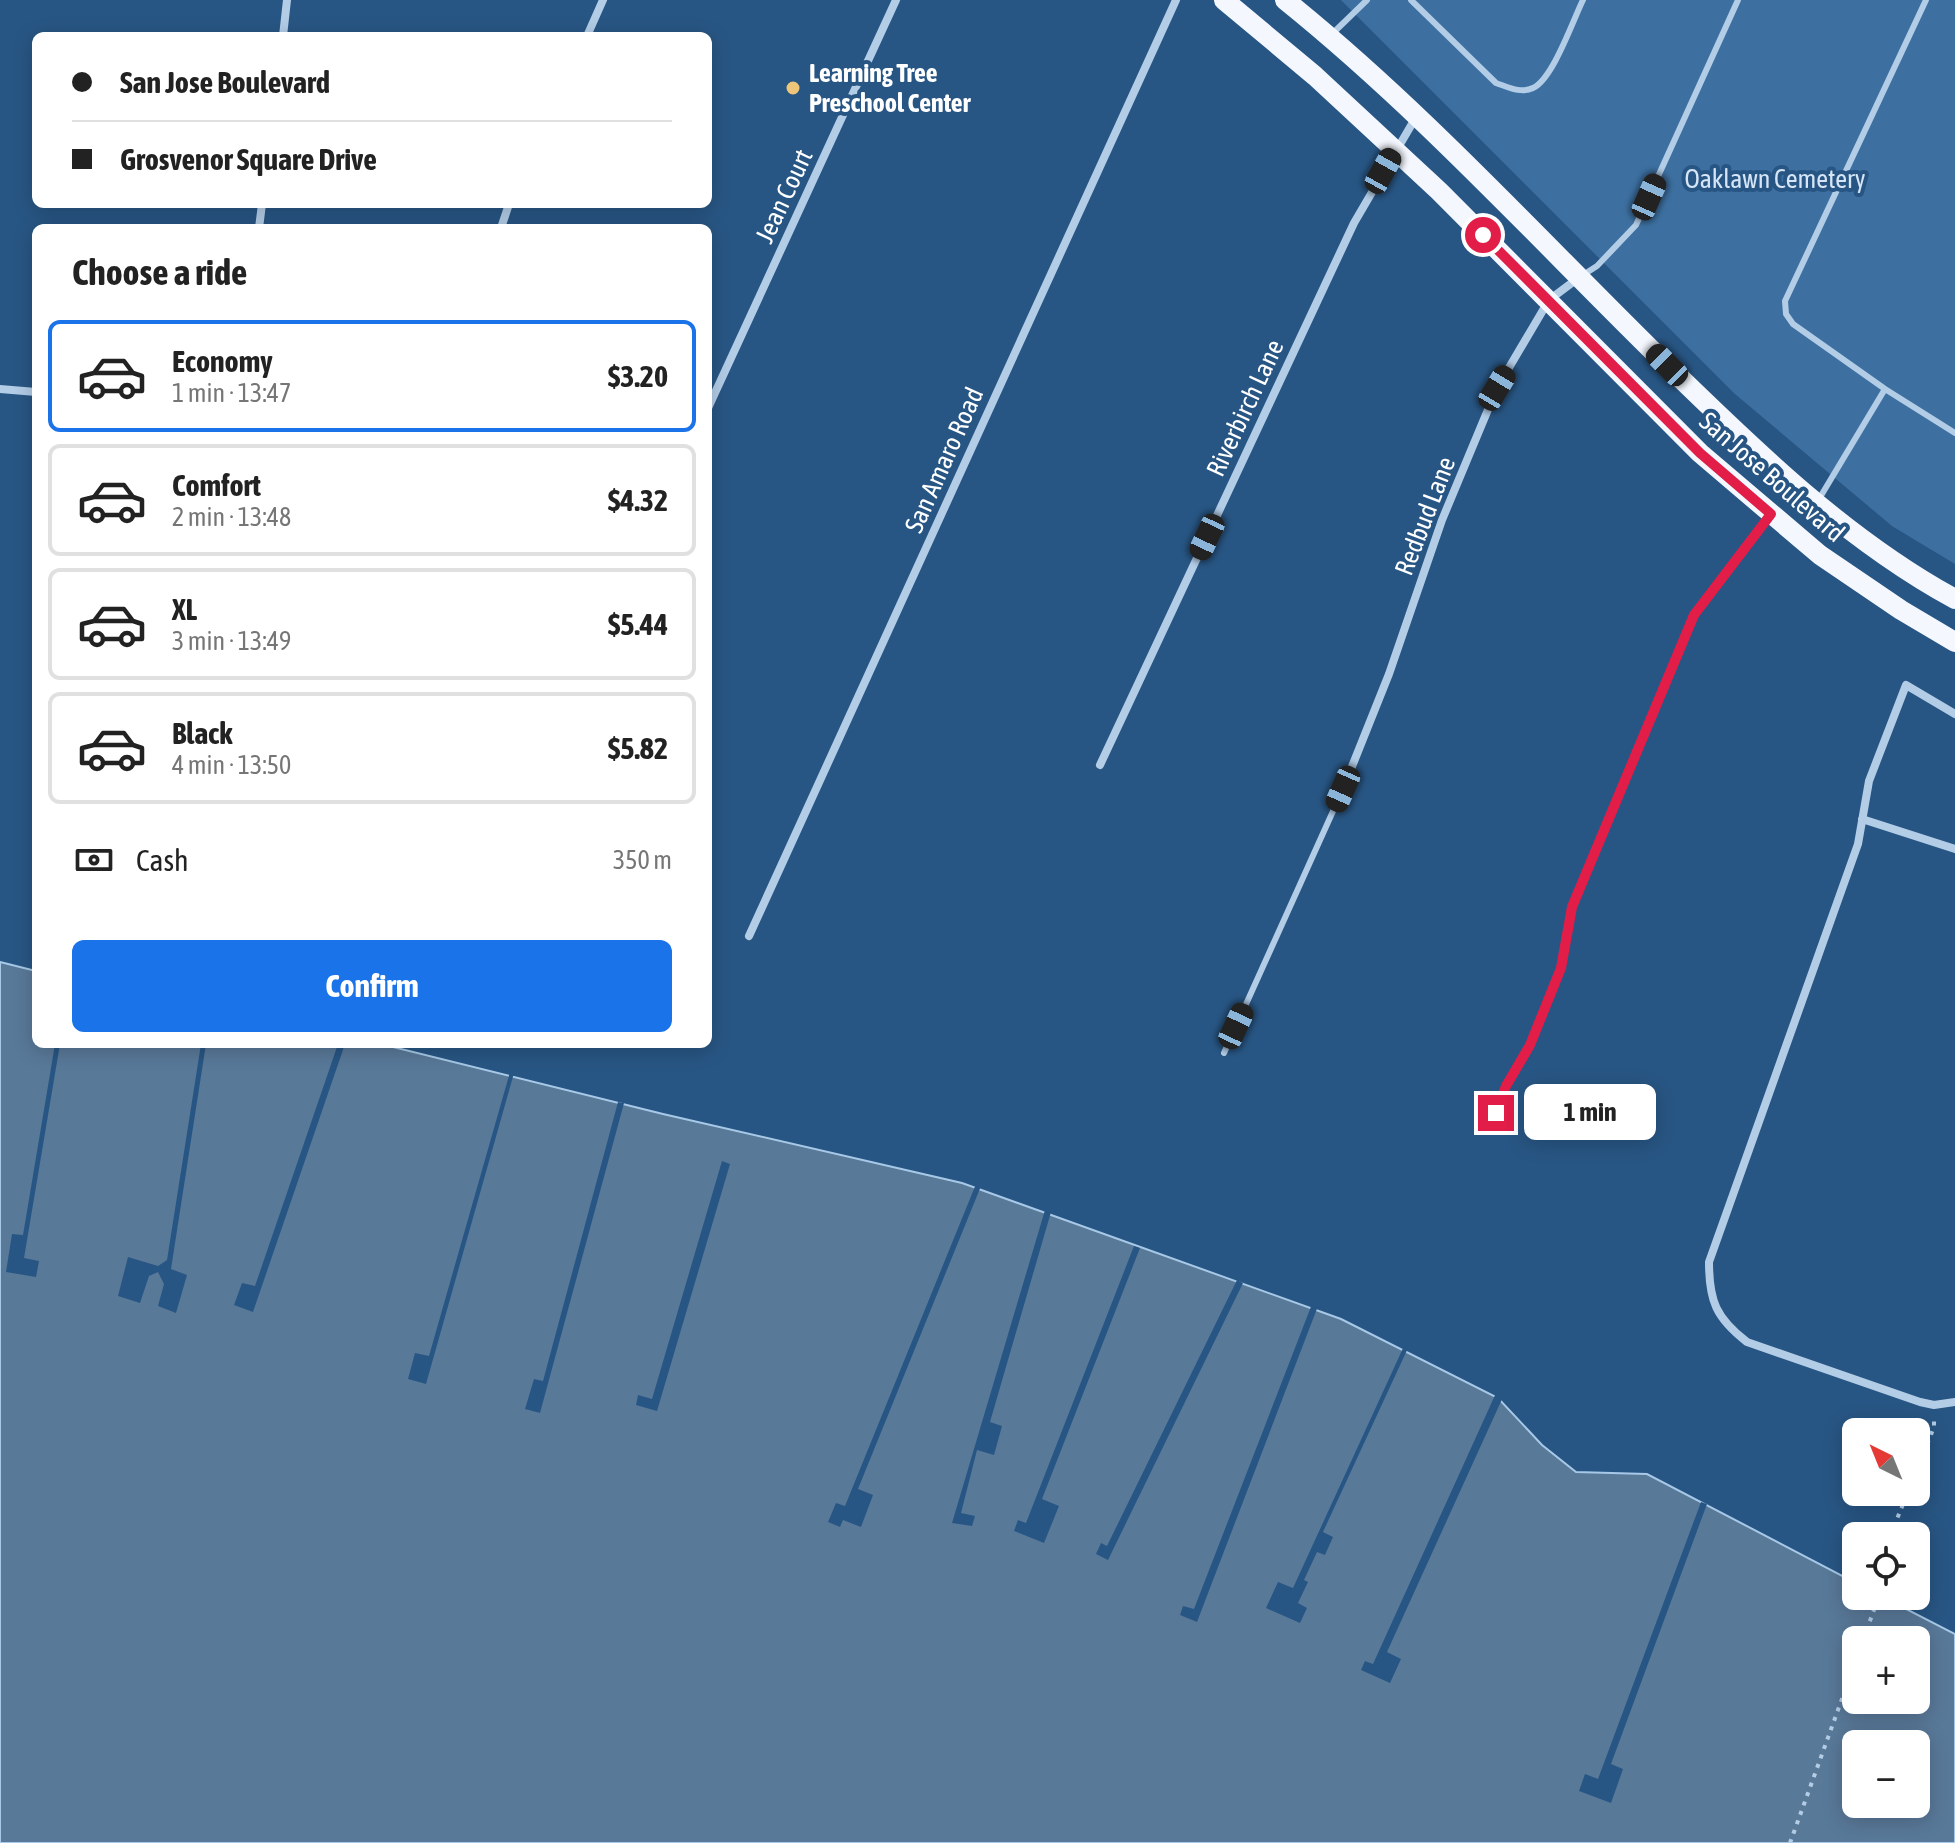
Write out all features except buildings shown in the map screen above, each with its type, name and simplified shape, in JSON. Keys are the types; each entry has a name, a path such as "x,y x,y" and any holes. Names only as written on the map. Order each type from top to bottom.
{"main road":[{"name":"San Jose Boulevard","path":"1224,0 1315,76 1394,151 1549,300 1700,453 1820,555 1955,642"},
{"name":"San Jose Boulevard","path":"1285,0 1416,117 1742,438 1873,546 1955,599"}],"street":[{"path":"283,32 287,0"},
{"path":"589,32 603,0"},
{"name":"Jean Court","path":"712,399 896,0"},
{"name":"San Amaro Road","path":"749,936 1176,0"},
{"name":"Riverbirch Lane","path":"1100,765 1354,223 1416,117"},
{"name":"Redbud Lane","path":"1343,789 1389,674 1442,520 1497,388 1549,300 1579,277"},
{"path":"0,389 32,392"},
{"path":"1496,1113 1506,1086 1530,1045 1561,968 1572,907 1694,615 1771,514"},
{"path":"1955,714 1906,685 1869,781 1858,844 1709,1262 1709,1287 1716,1309 1728,1327 1747,1342 1920,1402 1934,1405 1955,1402"},
{"path":"1862,819 1955,849"}],"lane":[{"path":"1329,37 1367,0"},
{"path":"1411,0 1496,83 1515,90 1533,88 1548,73 1583,0"},
{"path":"1579,277 1597,266 1636,225 1738,0"},
{"path":"1926,0 1785,301 1786,314 1793,324 1885,389 1955,433"},
{"path":"1818,503 1885,389"},
{"path":"1224,1053 1343,789"}],"path":[{"path":"1930,1437 1934,1417"},
{"path":"1790,1843 1842,1699"}],"green space":[{"name":"Oaklawn Cemetery","path":"1341,0 1955,0 1955,564 1892,526 1735,394"}],"shaded area":[{"path":"0,962 32,970 32,1048 397,1048 962,1183 1341,1319 1498,1398 1542,1445 1576,1472 1647,1474 1842,1576 1842,1610 1908,1610 1955,1634 1955,1843 0,1843"}],"pier":[{"path":"54,1048 59,1048 24,1258 39,1261 36,1277 6,1272 12,1234 23,1235"},
{"path":"200,1048 205,1048 171,1269 187,1275 176,1313 158,1306 164,1284 158,1272 149,1276 140,1303 118,1296 128,1257 158,1266 167,1260"},
{"path":"337,1048 344,1048 253,1312 234,1305 242,1283 255,1286"},
{"path":"510,1072 514,1073 426,1384 408,1379 415,1353 429,1356"},
{"path":"618,1102 624,1103 540,1413 525,1409 534,1379 543,1381"},
{"path":"722,1161 730,1164 657,1411 636,1405 638,1395 652,1399"},
{"path":"976,1184 981,1186 858,1489 873,1495 861,1527 843,1520 840,1527 828,1522 836,1503 845,1506"},
{"path":"1045,1210 1051,1212 990,1422 1002,1426 994,1455 977,1450 961,1513 975,1516 972,1526 952,1523"},
{"path":"1134,1246 1140,1248 1042,1499 1059,1506 1044,1543 1014,1531 1018,1520 1026,1523"},
{"path":"1237,1280 1243,1283 1108,1560 1096,1554 1101,1543 1107,1546"},
{"path":"1312,1304 1318,1306 1197,1622 1180,1615 1183,1606 1194,1609"},
{"path":"1404,1346 1408,1348 1323,1532 1333,1537 1325,1555 1317,1552 1304,1580 1308,1582 1298,1603 1307,1608 1300,1623 1266,1608 1278,1582 1293,1588"},
{"path":"1496,1393 1503,1397 1387,1652 1401,1659 1390,1683 1361,1670 1365,1661 1373,1664"},
{"path":"1701,1502 1707,1504 1611,1764 1623,1769 1611,1803 1579,1791 1585,1774 1598,1779"}],"place":[{"name":"Learning Tree Preschool Center","path":"793,88"}],"route":[{"path":"1483,235 1700,453 1771,514 1694,615 1572,907 1561,968 1530,1045 1506,1086 1496,1113"}]}
